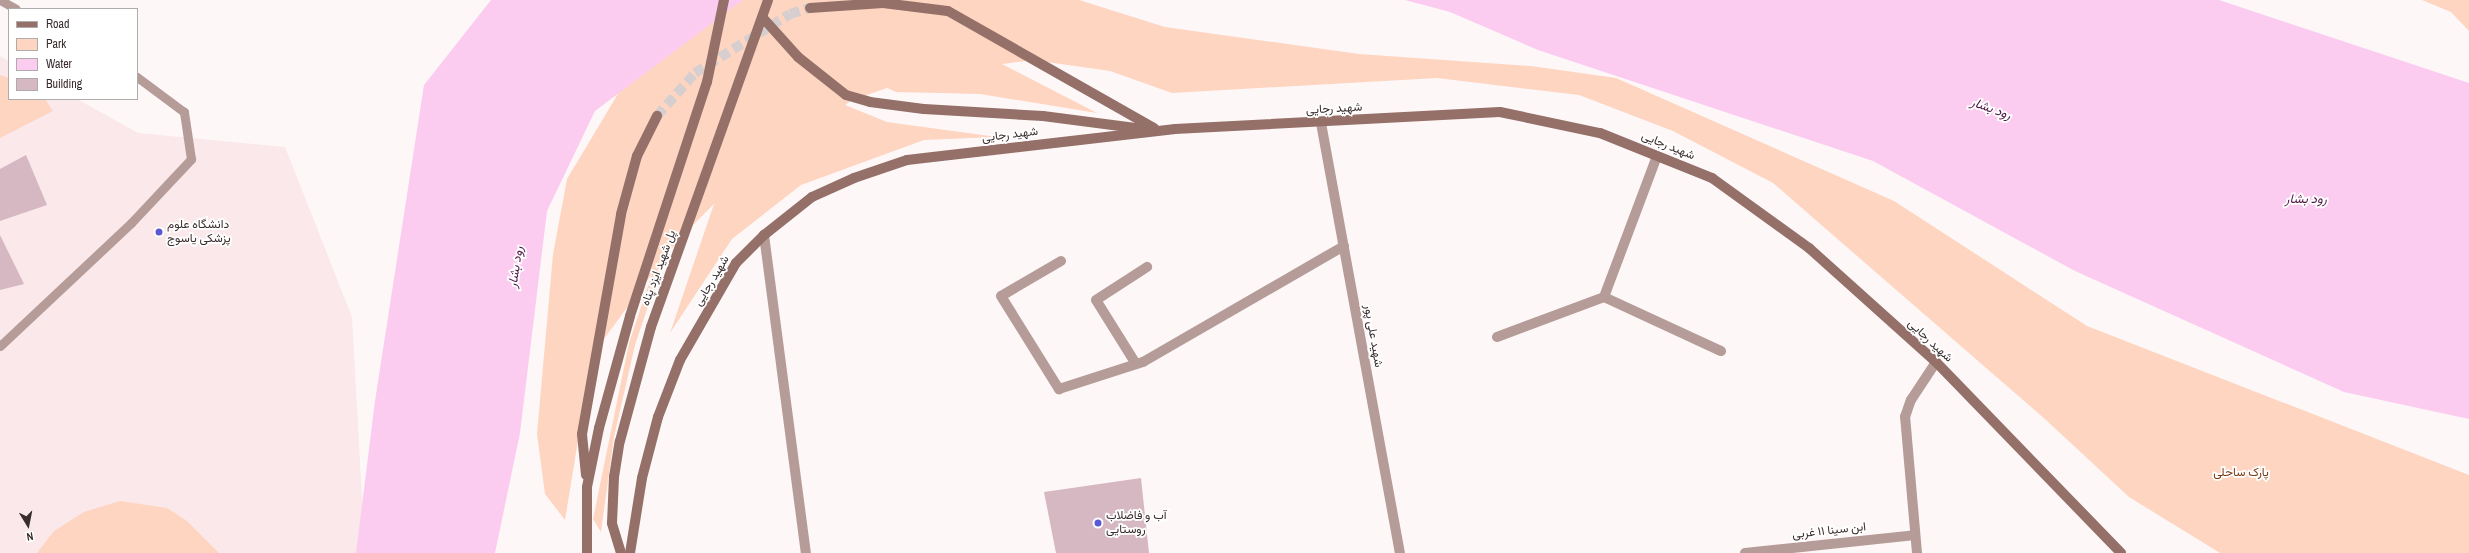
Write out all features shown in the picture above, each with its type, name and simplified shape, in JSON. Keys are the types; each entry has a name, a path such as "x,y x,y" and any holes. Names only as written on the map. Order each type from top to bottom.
{"main road":[{"name":"پل شهید ایزد پناه","path":"587,553 587,487 599,428 630,316 707,82 724,0"},
{"name":"پل شهید ایزد پناه","path":"620,553 612,523 614,477 620,441 651,328 763,18 767,3"},
{"path":"810,8 883,3 948,11 1159,131"},
{"path":"763,18 798,57 846,95 870,102 924,109 1043,116 1159,131"},
{"name":"شهید رجایی","path":"630,553 642,478 658,417 680,360 736,263 764,236 812,197 854,178 907,160 1159,131 1500,112 1600,133 1712,178 1809,248 1936,362 2121,553"},
{"path":"587,487 582,434 621,214 638,156 657,116"}],"street":[{"name":"شهید علی پور","path":"1321,123 1400,553"},
{"path":"1604,297 1657,156"},
{"path":"764,236 806,553"},
{"path":"1061,261 1001,296 1059,388 1136,364 1344,246"},
{"path":"1136,364 1096,300 1147,267"},
{"path":"1497,337 1604,297 1721,351"},
{"path":"1917,553 1905,417 1910,400 1936,362"},
{"name":"ابن سینا ۱۱ غربی","path":"1745,553 1915,535"}],"lane":[{"path":"0,0 14,8"},
{"path":"0,346 131,223 191,159 184,112 138,78"}],"shaded area":[{"name":"دانشگاه علوم پزشکی یاسوج","path":"0,56 8,60 8,100 79,100 138,133 285,147 352,317 365,553 0,553"}],"green space":[{"name":"پارک ساحلی","path":"737,0 1079,0 1165,27 1359,54 1531,66 1616,78 1894,201 2087,326 2469,475 2469,553 2220,553 2129,497 2046,420 1773,183 1673,131 1579,95 1437,78 1172,93 1110,71 1033,60 1002,64 1097,113 980,94 896,92 887,88 852,100 845,105 887,122 997,137 924,140 801,185 732,239 670,333 714,204 686,232 665,256 635,345 614,437 601,532 593,519 629,343 652,274 592,355 565,520 545,494 537,434 553,254 567,179 640,57"},
{"path":"2422,0 2469,0 2469,31 2451,12"},
{"path":"0,75 8,78 8,100 46,100 53,111 0,138"},
{"path":"120,501 167,508 187,521 219,553 37,553 54,531 84,512"}],"water":[{"name":"رود بشار","path":"491,0 743,0 595,111 547,211 520,433 495,553 356,553 375,401 424,85"},
{"name":"رود بشار","path":"1405,0 2219,0 2469,83 2469,419 2344,392 2075,271 1873,161 1538,50 1450,12"}],"building":[{"path":"26,155 47,205 0,221 0,169"},
{"path":"0,235 24,284 0,290"},
{"name":"آب و فاضلاب روستایی","path":"1141,478 1149,553 1056,553 1044,492"}],"tunnel":[{"path":"657,116 695,73 790,14 810,8"}],"place":[{"name":"دانشگاه علوم پزشکی یاسوج","path":"159,232"},
{"name":"آب و فاضلاب روستایی","path":"1098,523"}]}
